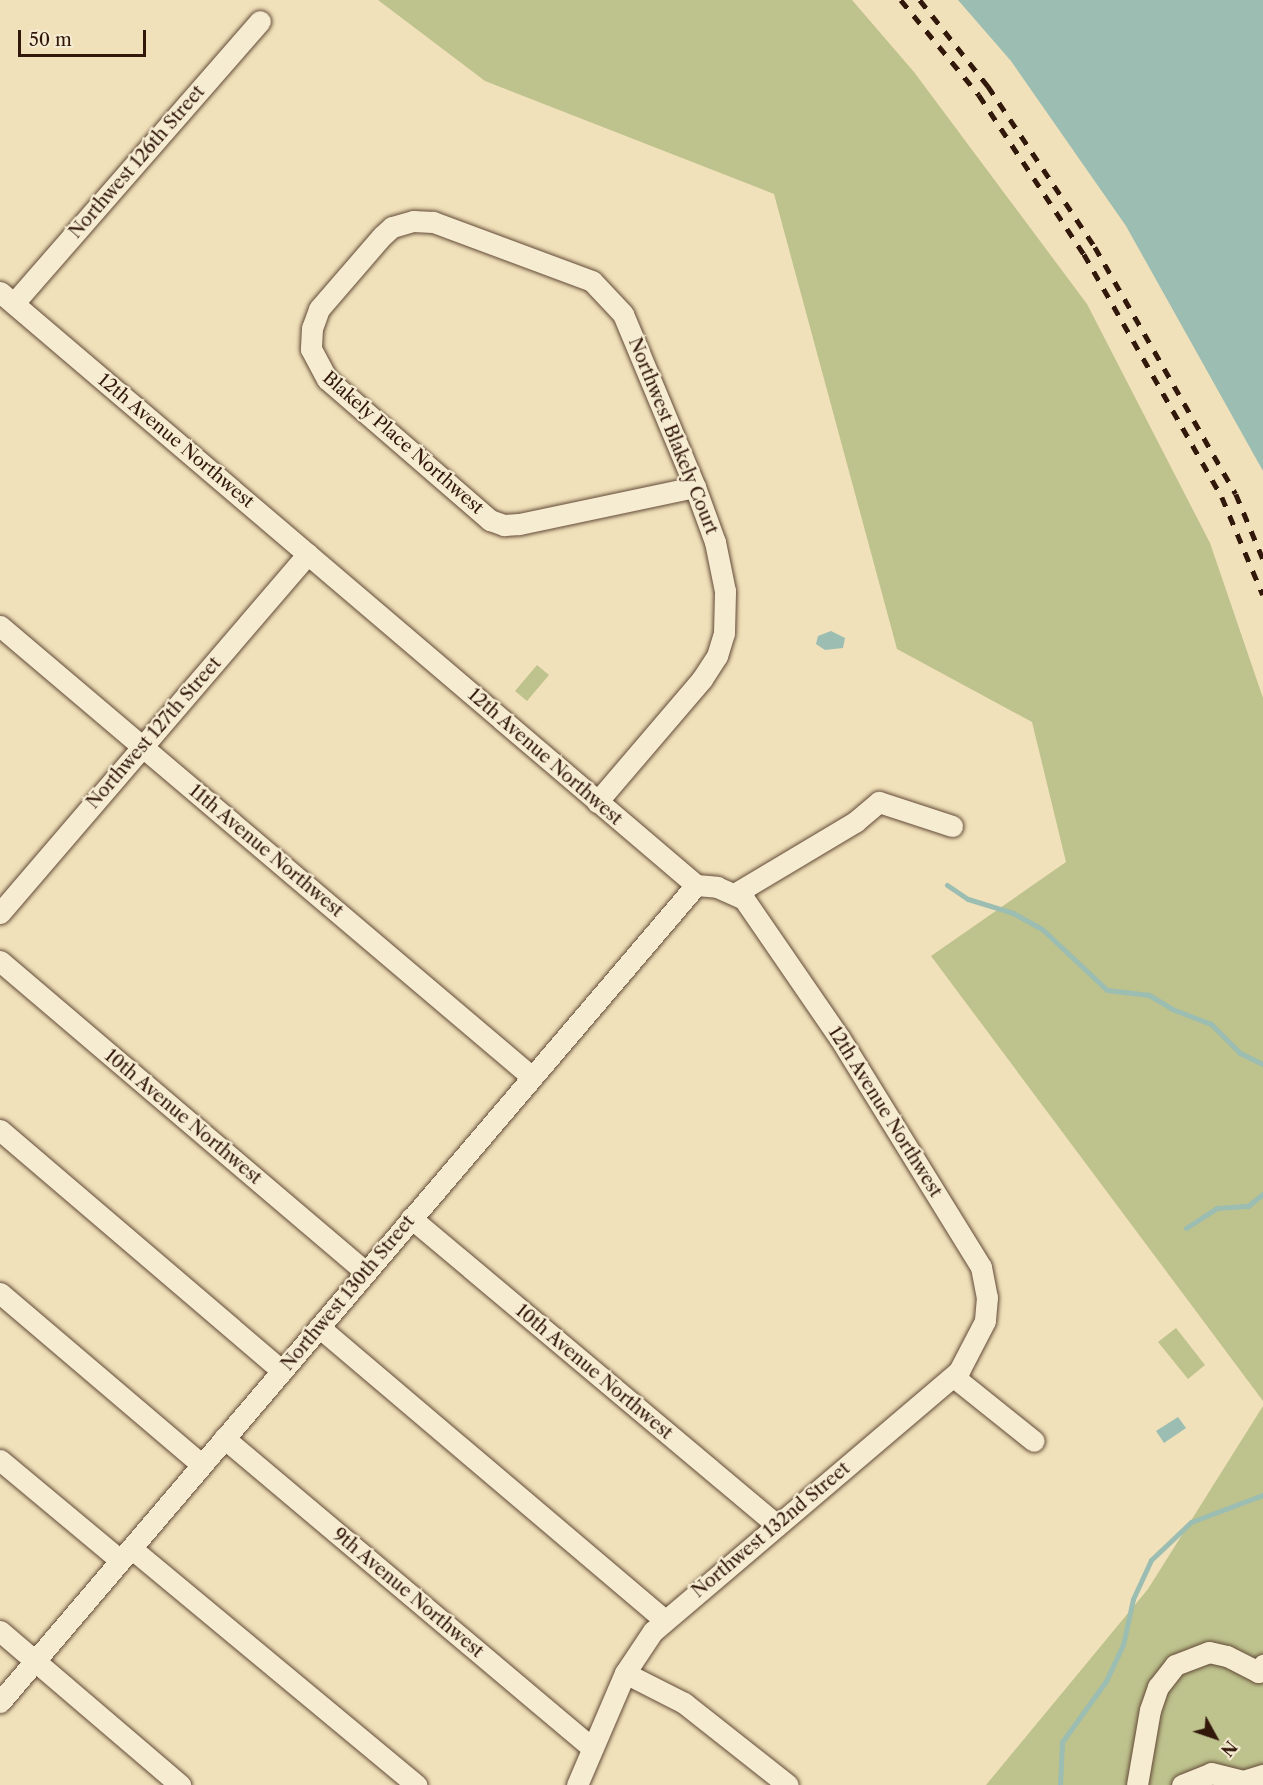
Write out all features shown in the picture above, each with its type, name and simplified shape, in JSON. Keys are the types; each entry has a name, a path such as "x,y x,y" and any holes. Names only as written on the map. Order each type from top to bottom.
{"street":[{"name":"Northwest 126th Street","path":"7,298 260,21"},
{"name":"Blakely Place Northwest","path":"433,222 392,227 319,309 312,328 311,349 327,380 490,520 504,525 695,487"},
{"name":"Northwest Blakely Court","path":"433,222 562,268 592,281 608,294 623,314 695,487 715,542 725,591 724,633 719,648 702,679 597,802"},
{"name":"12th Avenue Northwest","path":"7,298 696,885 736,893 751,909 839,1037 971,1247 981,1267 987,1297"},
{"name":"Northwest 127th Street","path":"0,913 308,554"},
{"name":"11th Avenue Northwest","path":"0,626 532,1077"},
{"path":"736,893 855,822 879,802 952,826"},
{"name":"Northwest 130th Street","path":"0,1702 696,885"},
{"name":"10th Avenue Northwest","path":"0,962 366,1272"},
{"path":"0,1130 282,1371"},
{"name":"10th Avenue Northwest","path":"411,1218 777,1524"},
{"path":"0,1293 202,1465"},
{"name":"Northwest 132nd Street","path":"578,1785 624,1673 664,1620 954,1377 980,1336 987,1297"},
{"path":"319,1327 664,1620"},
{"path":"954,1377 1034,1441"},
{"name":"9th Avenue Northwest","path":"224,1438 592,1749"},
{"path":"0,1460 125,1554 416,1785"},
{"path":"0,1631 180,1785"},
{"path":"1137,1785 1152,1704 1158,1687 1175,1665 1209,1652 1227,1656 1258,1672 1263,1665"},
{"path":"624,1673 684,1703 788,1785"},
{"path":"1182,1785 1210,1773 1243,1781 1263,1775"}],"green space":[{"path":"378,0 852,0 914,72 1087,304 1210,543 1263,698 1263,1401 931,956 1066,862 1032,722 897,649 774,194 485,81"},
{"path":"537,665 549,675 527,701 515,691"},
{"path":"1176,1328 1205,1365 1188,1379 1158,1342"},
{"path":"1263,1406 1263,1785 986,1785 1148,1589"}],"water":[{"path":"958,0 1263,0 1263,471 1126,226 1011,61"},
{"path":"831,631 845,638 843,648 825,650 816,644 818,636"},
{"path":"1178,1417 1186,1428 1164,1443 1156,1431"}],"waterway":[{"path":"947,885 968,899 1013,913 1042,929 1107,990 1149,995 1172,1009 1211,1024 1240,1053 1263,1064"},
{"path":"1186,1228 1217,1208 1248,1206 1263,1194"},
{"path":"1060,1785 1062,1742 1106,1681 1123,1645 1133,1599 1151,1560 1191,1522 1263,1495"}],"railway":[{"path":"901,0 979,95 1084,254 1222,497 1263,595"},
{"path":"920,0 988,86 1095,247 1236,494 1263,559"}]}
